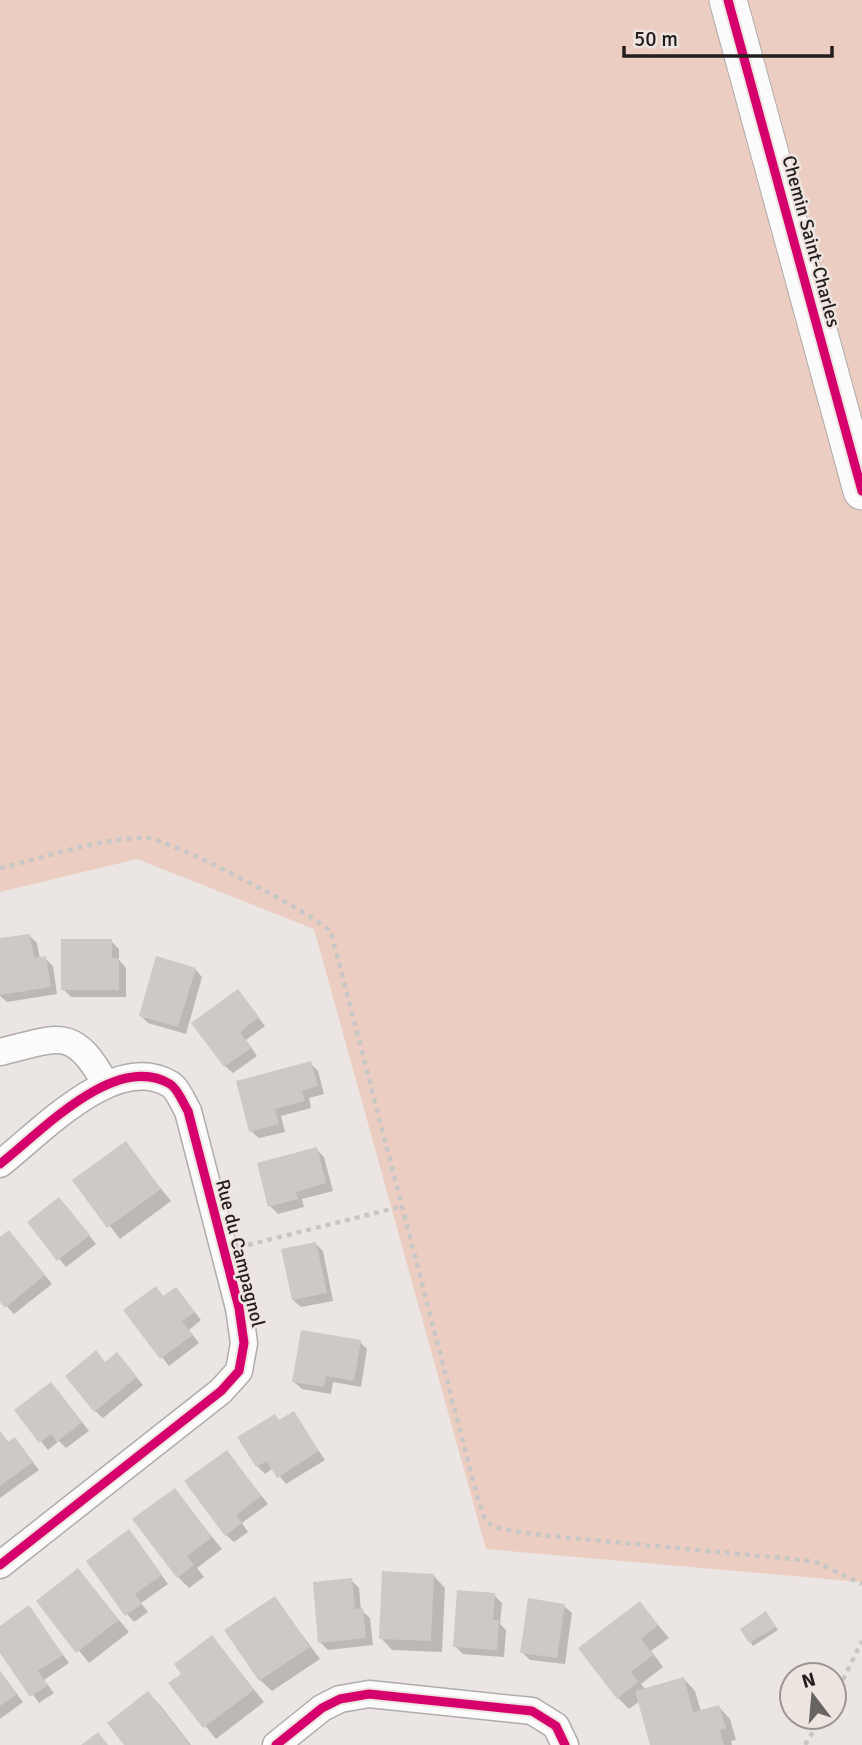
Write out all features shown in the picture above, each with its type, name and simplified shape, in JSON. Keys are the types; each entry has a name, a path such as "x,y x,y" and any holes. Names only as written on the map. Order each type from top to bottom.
{"main road":[{"name":"Chemin Saint-Charles","path":"728,0 862,491"}],"street":[{"path":"0,1052 51,1040 70,1040 90,1055 105,1083 0,1164"},
{"name":"Rue du Campagnol","path":"0,1565 221,1391 239,1371 244,1343 239,1308 188,1111 173,1085 152,1077 105,1083"},
{"path":"276,1745 322,1708 340,1699 369,1694 532,1711 556,1726 565,1745"}],"path":[{"path":"0,868 104,844 151,838 291,903 326,925 334,939 477,1496 486,1522 501,1529 540,1535 803,1560 818,1563 862,1584"},
{"path":"246,1246 403,1206"},
{"path":"848,1670 862,1641"}],"shaded area":[{"path":"0,0 862,0 862,1582 486,1549 314,929 137,859 0,892"}],"building":[{"path":"30,934 34,958 46,956 51,987 0,995 0,938"},
{"path":"61,939 112,939 112,958 119,958 119,990 61,990"},
{"path":"156,956 196,968 178,1027 139,1016"},
{"path":"238,989 259,1017 240,1032 251,1048 224,1067 191,1023"},
{"path":"311,1061 318,1086 302,1091 305,1101 275,1109 279,1124 249,1132 236,1081"},
{"path":"126,1141 161,1189 107,1228 72,1180"},
{"path":"317,1147 326,1183 296,1192 298,1199 268,1207 257,1163"},
{"path":"59,1197 90,1235 57,1261 27,1222"},
{"path":"9,1230 45,1275 5,1308 0,1302 0,1237"},
{"path":"316,1242 327,1293 292,1300 281,1249"},
{"path":"156,1286 163,1296 176,1287 195,1312 182,1321 193,1335 160,1359 123,1310"},
{"path":"301,1330 361,1340 354,1381 326,1376 324,1387 292,1382"},
{"path":"96,1350 105,1362 117,1352 137,1377 94,1412 65,1376"},
{"path":"51,1382 82,1422 57,1442 51,1434 39,1443 14,1410"},
{"path":"294,1411 319,1451 277,1478 267,1461 256,1467 237,1437 275,1414 279,1420"},
{"path":"0,1431 8,1442 15,1437 33,1462 0,1486"},
{"path":"227,1450 261,1496 236,1515 242,1523 225,1536 184,1481"},
{"path":"175,1488 212,1537 187,1556 194,1565 177,1578 132,1519"},
{"path":"129,1529 162,1575 135,1594 142,1604 125,1616 86,1561"},
{"path":"78,1568 119,1620 76,1653 36,1601"},
{"path":"382,1571 434,1574 431,1641 379,1639"},
{"path":"352,1578 355,1609 363,1608 366,1638 318,1643 313,1582"},
{"path":"457,1590 495,1593 493,1620 499,1620 497,1650 453,1647"},
{"path":"275,1596 310,1647 259,1681 224,1630"},
{"path":"528,1598 565,1604 557,1658 520,1653"},
{"path":"640,1601 658,1625 641,1639 653,1655 631,1672 638,1682 617,1699 578,1648"},
{"path":"29,1605 63,1655 38,1671 48,1685 30,1697 0,1653 0,1626"},
{"path":"766,1611 776,1627 749,1643 740,1629"},
{"path":"212,1635 254,1690 203,1728 168,1683 181,1674 174,1664"},
{"path":"0,1671 17,1694 0,1706"},
{"path":"684,1677 693,1712 719,1705 726,1728 720,1730 724,1745 650,1745 635,1691"},
{"path":"148,1691 190,1745 124,1745 107,1723"},
{"path":"98,1732 108,1745 81,1745"}],"cycle path":[{"path":"728,0 862,491"},
{"path":"0,1164 57,1116 103,1087 126,1078 149,1077 173,1086 188,1111 239,1308 244,1343 239,1371 221,1391 0,1565"},
{"path":"276,1745 322,1708 340,1699 369,1694 532,1711 556,1726 565,1745"}]}
